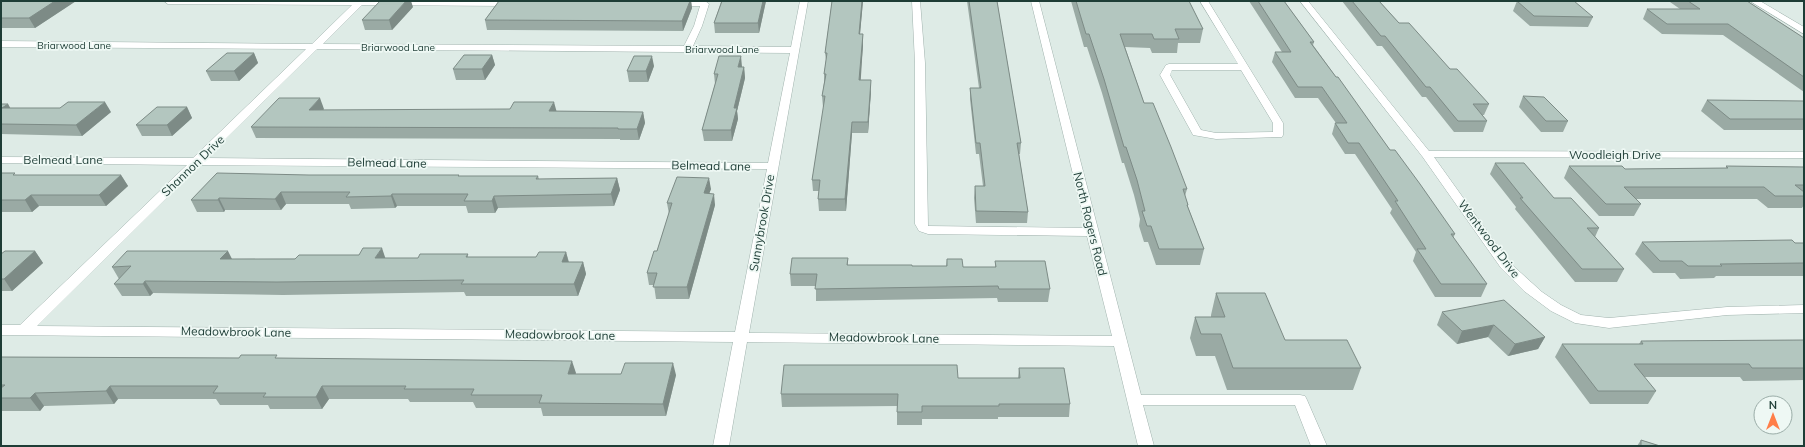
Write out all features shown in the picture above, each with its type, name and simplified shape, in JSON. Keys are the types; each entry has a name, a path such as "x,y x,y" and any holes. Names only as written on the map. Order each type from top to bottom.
{"street":[{"path":"168,1 523,3"},
{"name":"Sunnybrook Drive","path":"721,446 772,166 804,1"},
{"path":"916,1 920,63 921,224 923,228 928,230 1092,232"},
{"name":"North Rogers Road","path":"1035,1 1146,446"},
{"path":"1204,1 1278,123 1278,135 1216,136 1197,133 1165,75 1170,67 1244,67"},
{"name":"Wentwood Drive","path":"1304,1 1426,154 1505,264 1518,279 1543,299 1576,318 1590,322 1609,323 1727,311 1804,309"},
{"path":"1754,1 1804,31"},
{"name":"Shannon Drive","path":"24,330 360,2"},
{"path":"667,3 705,4 698,26 688,49"},
{"name":"Briarwood Lane","path":"1,44 794,50"},
{"name":"Woodleigh Drive","path":"1426,154 1804,155"},
{"name":"Belmead Lane","path":"1,160 772,166"},
{"name":"Meadowbrook Lane","path":"1,330 1120,341"},
{"path":"1135,400 1300,400 1319,446"}],"building":[{"path":"1,1 55,1 29,18 1,18"},
{"path":"380,1 406,1 389,20 362,20"},
{"path":"499,1 690,1 682,21 485,20"},
{"path":"722,1 763,1 758,23 714,23"},
{"path":"832,1 862,1 859,34 863,34 859,80 871,80 868,122 852,122 845,199 818,199 820,180 812,180 825,96 822,96 826,74 824,74 827,53 825,53"},
{"path":"969,1 997,1 1021,143 1017,143 1028,212 976,211 975,186 985,186 980,143 976,143 970,88 981,88"},
{"path":"1076,1 1189,1 1203,29 1175,29 1179,39 1154,39 1152,34 1120,34 1144,103 1153,103 1171,147 1187,189 1183,189 1187,205 1204,249 1159,249 1151,226 1147,226 1142,211 1145,211 1137,180 1126,147 1124,147 1089,34 1086,34"},
{"path":"1258,1 1284,1 1314,42 1310,42 1336,77 1338,77 1390,150 1395,150 1420,184 1455,234 1451,234 1487,284 1441,284 1417,249 1426,249 1395,201 1398,201 1359,143 1348,143 1335,123 1347,123 1322,87 1298,87 1275,52 1291,52"},
{"path":"1352,1 1379,1 1399,23 1409,23 1450,69 1457,69 1489,104 1473,104 1487,121 1458,121 1430,87 1426,87 1385,36 1381,36"},
{"path":"1517,1 1574,1 1593,17 1534,16"},
{"path":"1688,1 1747,1 1804,38 1804,77 1728,24 1667,24 1647,9 1700,9"},
{"path":"227,53 254,53 234,71 206,71"},
{"path":"464,55 492,55 482,69 453,69"},
{"path":"634,56 652,56 646,71 627,71"},
{"path":"719,56 741,56 738,67 744,67 734,108 737,108 731,130 702,130 718,74 714,74"},
{"path":"1523,96 1544,97 1568,121 1546,121"},
{"path":"279,98 320,98 309,110 510,109 514,102 554,102 549,111 643,112 637,129 251,127"},
{"path":"1707,100 1804,101 1804,119 1730,119"},
{"path":"68,102 105,102 76,125 1,124 1,104 8,104 2,108 60,108"},
{"path":"157,107 187,107 167,125 136,125"},
{"path":"1495,163 1524,163 1554,198 1571,198 1599,228 1587,228 1624,269 1582,269 1520,198 1523,198"},
{"path":"1569,166 1622,166 1625,169 1728,168 1726,166 1804,167 1804,185 1795,185 1804,192 1804,196 1775,196 1764,187 1624,187 1641,204 1606,204"},
{"path":"1,173 15,173 13,175 121,175 99,195 31,195 25,200 1,200"},
{"path":"217,173 538,176 536,179 617,178 611,194 494,196 492,201 464,201 468,194 392,194 391,196 346,197 350,192 281,192 275,199 219,198 218,200 191,200"},
{"path":"677,177 709,178 704,193 714,194 687,287 653,287 657,273 647,273 654,251 657,251 672,203 667,203"},
{"path":"1792,240 1795,243 1804,243 1804,263 1688,266 1682,261 1660,261 1642,242"},
{"path":"363,248 382,248 375,258 418,258 420,254 468,254 466,257 536,257 539,252 566,252 562,262 583,262 574,284 461,284 464,280 277,282 145,281 143,284 114,284 131,266 112,267 127,251 228,251 220,259 295,259 299,255 359,255"},
{"path":"5,251 35,251 4,279 1,279 1,254"},
{"path":"792,258 848,258 847,265 912,266 947,266 947,259 962,259 963,267 996,267 995,261 1045,261 1050,289 999,289 998,286 815,289 817,274 790,274"},
{"path":"1216,293 1265,293 1285,340 1347,340 1361,368 1233,368 1221,334 1201,334 1195,317 1225,317"},
{"path":"1504,300 1545,337 1515,344 1494,325 1462,331 1442,312"},
{"path":"1804,340 1804,368 1752,368 1749,364 1634,364 1656,391 1598,391 1562,344 1643,344 1641,341"},
{"path":"241,355 277,355 275,358 572,361 568,374 621,374 625,363 673,363 663,404 539,403 542,395 471,395 474,389 404,389 406,386 322,386 316,397 263,397 266,393 213,393 218,386 110,386 106,391 35,393 30,398 1,398 1,388 5,385 1,385 1,357 239,358"},
{"path":"784,365 957,365 958,378 1020,378 1019,368 1064,368 1070,404 922,406 922,412 897,412 898,394 781,394"},
{"path":"1641,440 1660,446 1641,446"}]}
